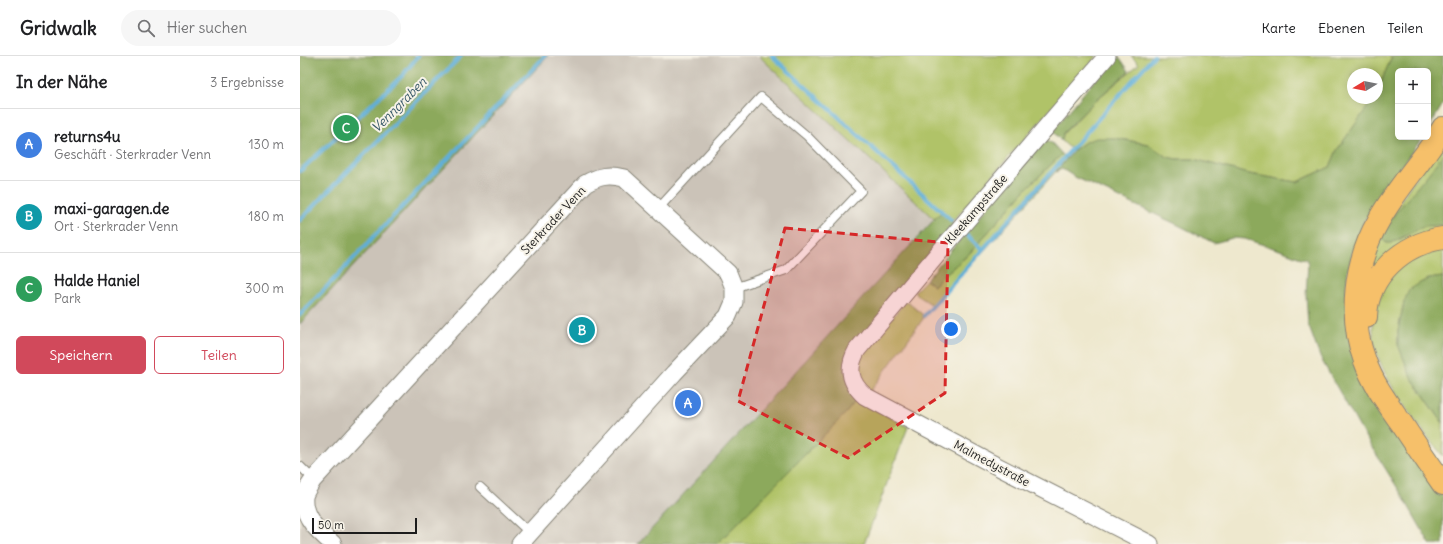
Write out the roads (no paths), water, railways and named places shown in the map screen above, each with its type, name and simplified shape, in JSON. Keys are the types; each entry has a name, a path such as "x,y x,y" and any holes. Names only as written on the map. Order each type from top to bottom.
{"highway":[{"path":"1443,128 1389,204 1370,236 1358,280 1356,306 1358,339 1365,361 1374,380 1383,397 1443,484"},
{"path":"1443,238 1423,242 1414,246 1399,256 1386,268 1372,289 1367,305 1365,323 1368,342 1374,362 1383,381 1414,427 1443,464"}],"street":[{"name":"Kleekampstraße","path":"851,366 852,359 857,350 1107,56"},
{"name":"Sterkrader Venn","path":"332,544 316,530 303,505 304,496 313,479 585,184 597,177 612,175 624,178 728,273 734,288"},
{"path":"528,540 674,373 728,316 734,302 734,288"},
{"name":"Malmedystraße","path":"851,366 853,381 860,392 865,396 987,461 1150,544"}],"lane":[{"path":"658,209 761,97 807,136 861,191 786,270 734,288"},
{"path":"300,466 313,479"},
{"path":"480,487 528,540"}],"waterway":[{"path":"300,171 403,75 418,56"},
{"name":"Venngraben","path":"300,220 461,56"},
{"path":"300,315 545,56"},
{"path":"772,56 951,220"},
{"path":"924,316 1154,56"},
{"path":"966,234 982,249"}],"place":[{"name":"Halde Haniel","path":"346,128"},
{"name":"maxi-garagen.de","path":"582,330"},
{"name":"returns4u","path":"688,403"}]}
